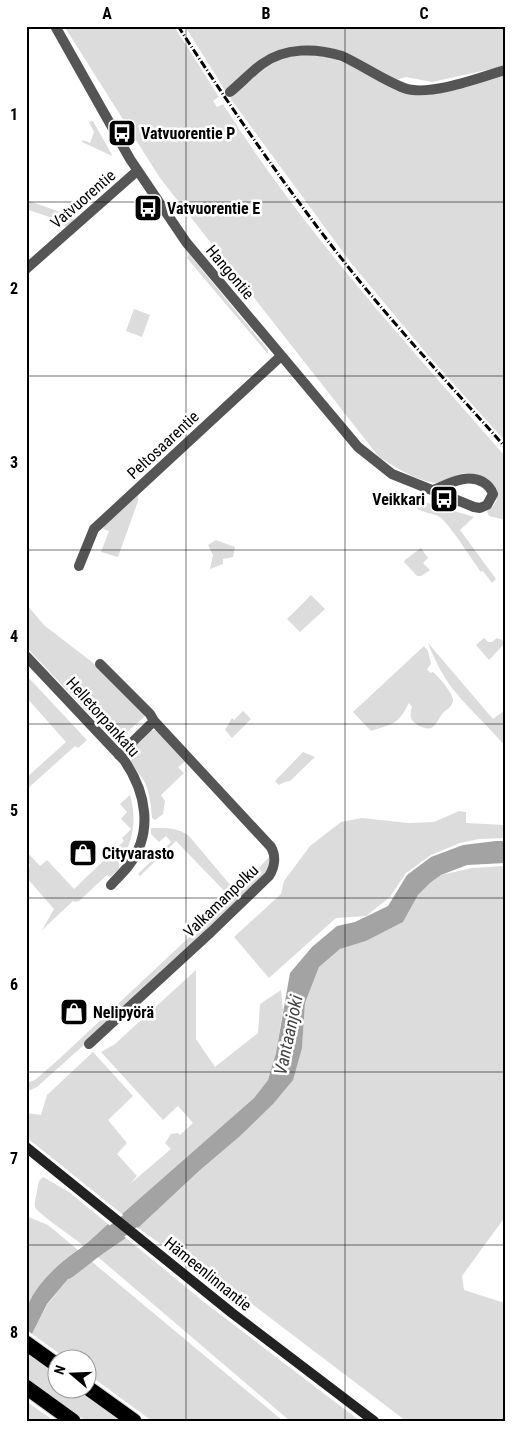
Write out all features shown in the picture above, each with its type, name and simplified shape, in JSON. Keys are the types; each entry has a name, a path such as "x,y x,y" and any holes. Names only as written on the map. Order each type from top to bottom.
{"highway":[{"path":"26,1343 48,1359"},
{"path":"26,1387 73,1421"},
{"path":"98,1395 134,1421"}],"main road":[{"name":"Hämeenlinnantie","path":"26,1147 232,1313 374,1421"}],"street":[{"name":"Hangontie","path":"55,26 138,171 186,242 358,447 392,474 433,490 480,508 487,506 492,494 490,487 486,484 470,478 457,480 433,490"},
{"path":"230,92 263,63 274,57 304,50 342,56 404,88 418,91 432,90 505,70"},
{"name":"Vatvuorentie","path":"26,269 138,171"},
{"name":"Peltosaarentie","path":"79,566 94,529 281,356"},
{"name":"Helletorpankatu","path":"26,656 119,755 132,771 141,793 145,817 138,851 130,864 111,885"},
{"name":"Valkamanpolku","path":"89,1044 212,932 269,876 273,870 274,853 271,847 154,721 150,714 100,664"},
{"path":"119,755 154,721"}],"shaded area":[{"path":"64,26 174,26 219,97 213,101 217,107 223,104 254,151 321,241 393,328 505,456 505,520 489,516 487,511 495,503 497,490 488,480 468,473 455,476 444,482 430,482 410,475 379,457 160,178"},
{"path":"185,26 505,26 505,66 432,82 406,77 396,80 359,60 296,48 226,92"},
{"path":"312,55 328,57 350,65 404,91 426,95 505,75 505,441 427,354 351,263 230,98 256,73 271,63 291,56"},
{"path":"93,121 112,156 82,142 83,140 90,143 94,132 89,122"},
{"path":"26,200 72,216 74,220 66,227 55,219 26,209"},
{"path":"189,254 268,350 268,354 187,258"},
{"path":"134,309 150,315 142,337 126,331"},
{"path":"138,495 138,501 118,557 101,552 109,531 103,529 104,526"},
{"path":"411,498 474,517 460,530 496,579 492,583 483,571 481,572 445,522 437,516 418,509 410,501"},
{"path":"216,540 235,547 233,557 223,559 223,564 210,569 213,555 208,545"},
{"path":"421,548 428,558 423,563 430,570 421,576 417,576 404,562"},
{"path":"311,595 325,609 300,632 287,619"},
{"path":"26,604 45,626 92,662 145,714 116,742 26,647"},
{"path":"484,638 488,642 492,642 497,638 505,643 489,660 476,645"},
{"path":"428,643 493,719 505,710 505,746 452,688 440,670"},
{"path":"424,646 428,651 431,664 427,669 442,681 453,698 452,705 431,728 423,727 412,720 412,707 409,703 394,723 371,731 353,712"},
{"path":"26,675 87,740 78,748 75,746 26,790 26,778 66,742 26,697"},
{"path":"243,711 251,719 232,738 225,730 232,718 234,720"},
{"path":"150,731 159,731 186,761 178,767 184,773 161,795 165,801 163,814 155,820 152,818 147,787 130,758 131,749"},
{"path":"303,752 315,757 290,781 279,785 275,781"},
{"path":"130,795 133,808 133,828 119,869 110,877 107,875 79,901 73,901 42,930 54,909 26,877 30,865 26,861 26,851 40,866 47,860 74,889 124,841 122,838 131,829 121,819 127,812 120,804"},
{"path":"459,811 466,812 466,823 505,825 505,838 479,839 460,843 431,855 406,873 390,897 366,916 336,918 269,978 234,937 281,894 284,881 310,846 341,822 362,818 408,823 434,822"},
{"path":"151,828 166,828 189,836 237,893 268,858 270,858 270,870 125,1008 37,1087 26,1092 26,1083 35,1080 58,1060 231,898 176,841 140,876 138,874 171,842 166,836 159,842 151,834"},
{"path":"505,866 505,1217 462,1276 464,1290 505,1303 505,1421 406,1421 223,1282 182,1246 175,1254 138,1228 199,1171 239,1137 302,1048 305,1003 319,967 340,949 366,941 403,922 418,895 441,875 472,868"},
{"path":"196,970 196,1039 215,1067 258,1033 260,1004 281,990 283,1010 276,1053 268,1080 254,1098 122,1214 26,1137 26,1113 41,1115 47,1095 93,1052 133,1096 108,1120 127,1143 117,1154 137,1176 130,1184 171,1149 165,1143 171,1134 178,1133 180,1135 193,1123 178,1106 163,1120 101,1052 115,1044"},
{"path":"43,1177 69,1192 108,1224 84,1246 35,1207 38,1185"},
{"path":"26,1216 48,1225 78,1250 62,1262 48,1277 26,1312"},
{"path":"126,1238 204,1302 360,1421 290,1421 98,1257"},
{"path":"91,1261 283,1421 152,1421 98,1381 98,1350 54,1350 32,1334 47,1305 68,1279"},
{"path":"26,1353 48,1369 48,1394 26,1378"},
{"path":"57,1400 91,1400 121,1421 86,1421"},
{"path":"26,1401 54,1421 26,1421"}],"water":[{"path":"505,841 505,863 467,865 441,875 418,895 403,922 366,941 340,949 319,967 305,1003 302,1048 293,1080 273,1104 239,1137 199,1171 138,1228 122,1214 254,1098 268,1080 276,1053 290,973 312,947 337,926 355,922 388,906 407,875 431,857 463,845"},
{"path":"108,1224 126,1238 98,1257 84,1246"},
{"path":"78,1250 91,1261 68,1279 47,1304 32,1334 26,1329 26,1313 33,1295 54,1269"}],"waterway":[{"name":"Vantaanjoki","path":"67,1270 148,1205"}],"railway":[{"path":"178,26 262,152 353,273 505,447"}],"place":[{"name":"Vatvuorentie P","path":"122,133"},
{"name":"Vatvuorentie E","path":"148,208"},
{"name":"Veikkari","path":"444,499"},
{"name":"Cityvarasto","path":"83,853"},
{"name":"Nelipyörä","path":"74,1012"}]}
